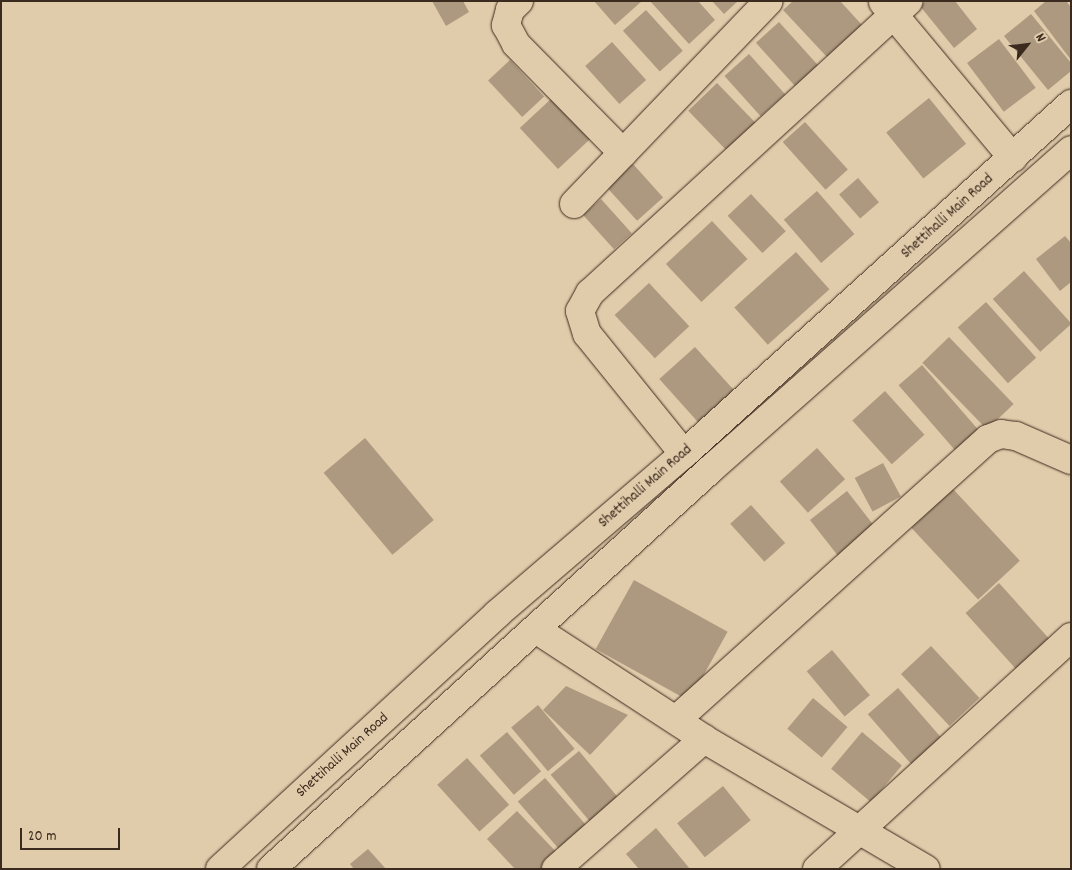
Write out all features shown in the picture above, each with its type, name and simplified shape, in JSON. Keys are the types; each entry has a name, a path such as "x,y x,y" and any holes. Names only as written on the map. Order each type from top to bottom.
{"street":[{"path":"519,1 510,10 506,26 516,44 623,153"},
{"path":"574,204 769,1"},
{"path":"684,454 587,334 580,311 590,293 895,6 1013,158"},
{"name":"Shettihalli Main Road","path":"220,869 497,614 684,454 1071,104"},
{"name":"Shettihalli Main Road","path":"271,869 537,630 713,467 1071,150"},
{"path":"676,720 988,439 1001,434 1016,436 1071,460"},
{"path":"537,630 704,739 926,869"},
{"path":"817,869 862,830 1071,637"},
{"path":"556,869 704,739"}],"building":[{"path":"432,1 463,1 469,12 446,26"},
{"path":"594,1 642,1 615,25"},
{"path":"650,1 698,1 715,20 689,44"},
{"path":"712,1 738,1 724,14"},
{"path":"793,1 840,1 862,25 827,57 783,10"},
{"path":"926,1 955,1 977,29 954,48 920,6"},
{"path":"1046,1 1066,1 1071,7 1071,60 1034,11"},
{"path":"646,10 683,51 660,72 623,31"},
{"path":"1031,14 1071,63 1071,71 1048,90 1004,36"},
{"path":"779,22 818,66 795,87 756,43"},
{"path":"999,39 1036,88 1004,112 967,63"},
{"path":"612,42 646,80 619,104 585,66"},
{"path":"749,54 785,94 761,116 724,76"},
{"path":"510,60 544,97 522,117 488,80"},
{"path":"717,83 757,124 728,152 688,111"},
{"path":"552,98 590,139 558,169 520,128"},
{"path":"929,98 966,144 923,178 886,133"},
{"path":"805,122 848,170 826,190 783,142"},
{"path":"633,164 663,197 637,221 607,187"},
{"path":"858,178 879,202 860,219 839,194"},
{"path":"817,191 854,234 821,263 784,220"},
{"path":"751,194 786,231 762,253 728,216"},
{"path":"601,199 632,233 614,249 583,215"},
{"path":"712,221 747,259 701,302 666,264"},
{"path":"1065,236 1071,243 1071,282 1060,291 1036,259"},
{"path":"796,252 829,289 768,345 734,308"},
{"path":"1024,271 1071,323 1040,352 993,299"},
{"path":"649,283 689,326 655,358 615,315"},
{"path":"986,302 1036,358 1008,383 958,327"},
{"path":"949,337 1014,404 987,430 922,363"},
{"path":"695,347 734,391 699,423 659,379"},
{"path":"922,365 983,435 960,456 899,385"},
{"path":"885,391 924,435 892,464 852,420"},
{"path":"365,438 434,520 392,555 324,473"},
{"path":"817,448 845,479 808,513 780,481"},
{"path":"883,463 901,497 873,512 855,478"},
{"path":"953,489 1020,561 978,600 911,528"},
{"path":"847,491 881,535 844,564 810,520"},
{"path":"751,505 785,543 764,562 730,524"},
{"path":"634,580 728,632 689,701 596,649"},
{"path":"999,583 1051,641 1018,671 966,613"},
{"path":"931,646 979,698 949,726 901,674"},
{"path":"832,650 870,695 845,716 807,671"},
{"path":"566,686 628,715 590,755 543,710"},
{"path":"898,688 946,743 916,769 868,714"},
{"path":"813,698 847,727 822,758 787,729"},
{"path":"538,705 575,749 548,771 511,727"},
{"path":"507,732 541,771 514,795 480,756"},
{"path":"862,732 902,765 871,802 831,769"},
{"path":"579,751 619,798 591,822 551,775"},
{"path":"467,758 509,805 479,832 437,785"},
{"path":"545,778 588,827 560,851 518,802"},
{"path":"723,786 751,820 705,857 677,823"},
{"path":"517,811 562,858 551,869 515,869 487,839"},
{"path":"656,828 690,869 639,869 626,854"},
{"path":"368,849 386,869 354,869 350,864"}]}
